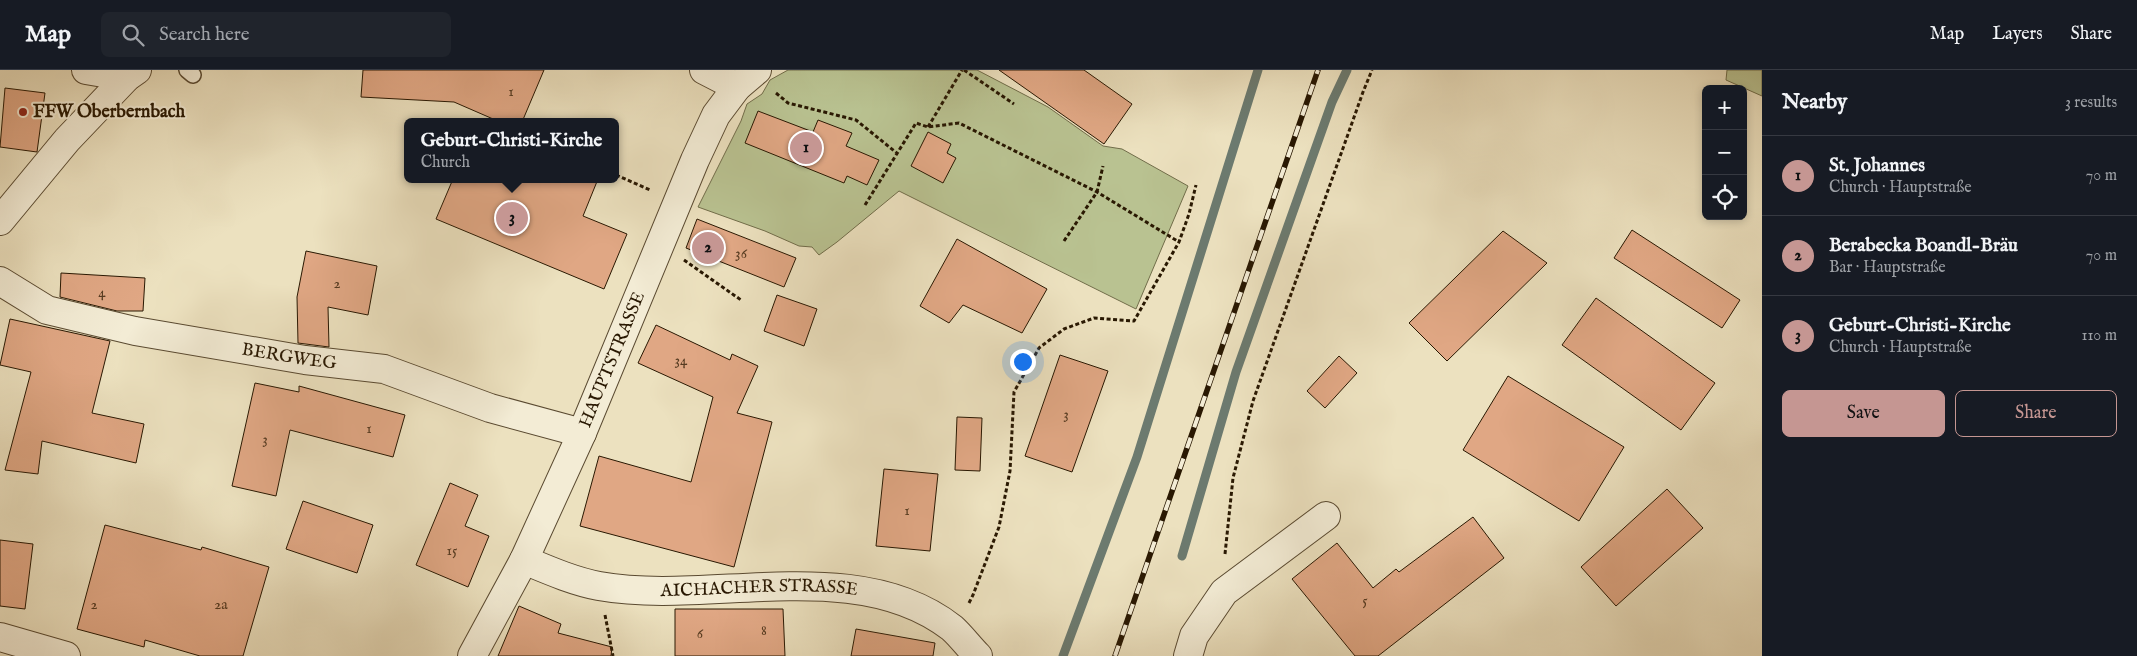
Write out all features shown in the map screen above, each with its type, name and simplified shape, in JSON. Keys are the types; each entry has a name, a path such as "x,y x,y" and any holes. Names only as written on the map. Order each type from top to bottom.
{"street":[{"path":"86,70 132,74"},
{"path":"704,70 747,78"},
{"path":"0,221 67,140 132,74"},
{"name":"HAUPTSTRASSE","path":"472,656 524,560 582,433 695,160 716,115 747,78"},
{"name":"BERGWEG","path":"0,281 46,310 135,331 305,360 384,369 490,408 582,433"},
{"path":"1188,656 1194,636 1224,592 1326,516"},
{"name":"AICHACHER STRASSE","path":"524,560 558,574 599,586 643,590 824,588 862,591 898,599 925,611 952,629 978,656"},
{"path":"0,637 66,656"}],"path":[{"path":"928,127 963,70 1014,104"},
{"path":"1224,592 1226,529 1233,478 1253,401 1372,70"},
{"path":"774,92 788,103 856,120 898,154"},
{"path":"865,206 916,123 928,127 959,123 1097,192 1179,242"},
{"path":"1064,241 1097,192 1104,166"},
{"path":"619,176 678,202"},
{"path":"952,629 973,595 1000,527 1010,471 1014,392 1039,348 1064,329 1094,318 1134,321 1179,242 1189,214 1196,185"},
{"path":"661,244 741,300"},
{"path":"599,586 613,656"}],"green space":[{"path":"788,70 977,70 1048,107 1103,146 1122,149 1188,186 1136,309 899,191 819,255 812,247 799,246 765,231 698,207 741,121 747,104 762,94 770,80"},
{"path":"1727,70 1762,70 1762,96 1747,89 1747,85 1737,85 1726,80"}],"building":[{"path":"363,70 544,70 524,118 491,118 454,102 361,97"},
{"path":"999,70 1084,70 1132,104 1104,144"},
{"name":"FFW Oberbernbach","path":"5,88 45,93 37,152 0,147"},
{"path":"758,111 813,132 818,120 852,133 846,146 879,160 867,185 847,176 844,183 745,143"},
{"path":"928,132 951,144 947,153 956,158 943,183 911,166"},
{"path":"451,183 596,183 583,216 627,234 604,289 436,219"},
{"path":"697,219 796,258 784,287 686,248"},
{"path":"1632,230 1740,300 1722,328 1614,258"},
{"path":"1503,231 1547,263 1447,361 1409,323"},
{"path":"957,239 1047,289 1022,333 963,305 949,323 920,306"},
{"path":"306,251 377,266 368,315 328,307 329,347 298,343 297,297"},
{"path":"61,273 145,278 143,311 117,311 60,297"},
{"path":"777,295 817,309 804,346 764,331"},
{"path":"1596,298 1715,383 1681,430 1562,345"},
{"path":"10,319 110,341 92,413 144,424 136,463 42,441 38,474 5,470 31,372 0,365"},
{"path":"656,325 730,360 732,354 758,366 737,413 772,422 734,567 580,526 599,456 691,482 713,397 638,363"},
{"path":"1060,355 1108,371 1072,472 1025,456"},
{"path":"1339,356 1357,373 1325,408 1307,391"},
{"path":"1508,376 1624,447 1579,521 1463,450"},
{"path":"255,383 299,392 299,386 405,415 393,457 290,430 276,496 232,486"},
{"path":"957,417 982,418 980,471 955,470"},
{"path":"884,469 938,474 930,551 876,546"},
{"path":"450,483 478,495 465,526 489,536 468,587 416,565"},
{"path":"1667,489 1703,528 1616,606 1581,567"},
{"path":"303,501 373,525 357,573 286,549"},
{"path":"1473,517 1504,558 1378,656 1355,656 1292,579 1337,543 1373,588 1396,569 1399,572"},
{"path":"105,525 201,550 202,547 269,567 243,656 200,656 145,640 144,647 77,629"},
{"path":"0,540 33,544 25,609 0,606"},
{"path":"519,606 561,624 558,633 612,647 611,656 498,656"},
{"path":"675,609 783,609 785,656 675,656"},
{"path":"856,629 935,643 933,656 851,656"}],"waterway":[{"path":"1063,656 1137,457 1258,70"},
{"path":"1182,556 1236,372 1332,102 1347,70"}],"railway":[{"path":"1115,656 1318,70"}],"place":[{"name":"FFW Oberbernbach","path":"23,112"},
{"name":"St. Johannes","path":"806,148"},
{"name":"Geburt-Christi-Kirche","path":"512,218"},
{"name":"Berabecka Boandl-Bräu","path":"708,248"}]}
